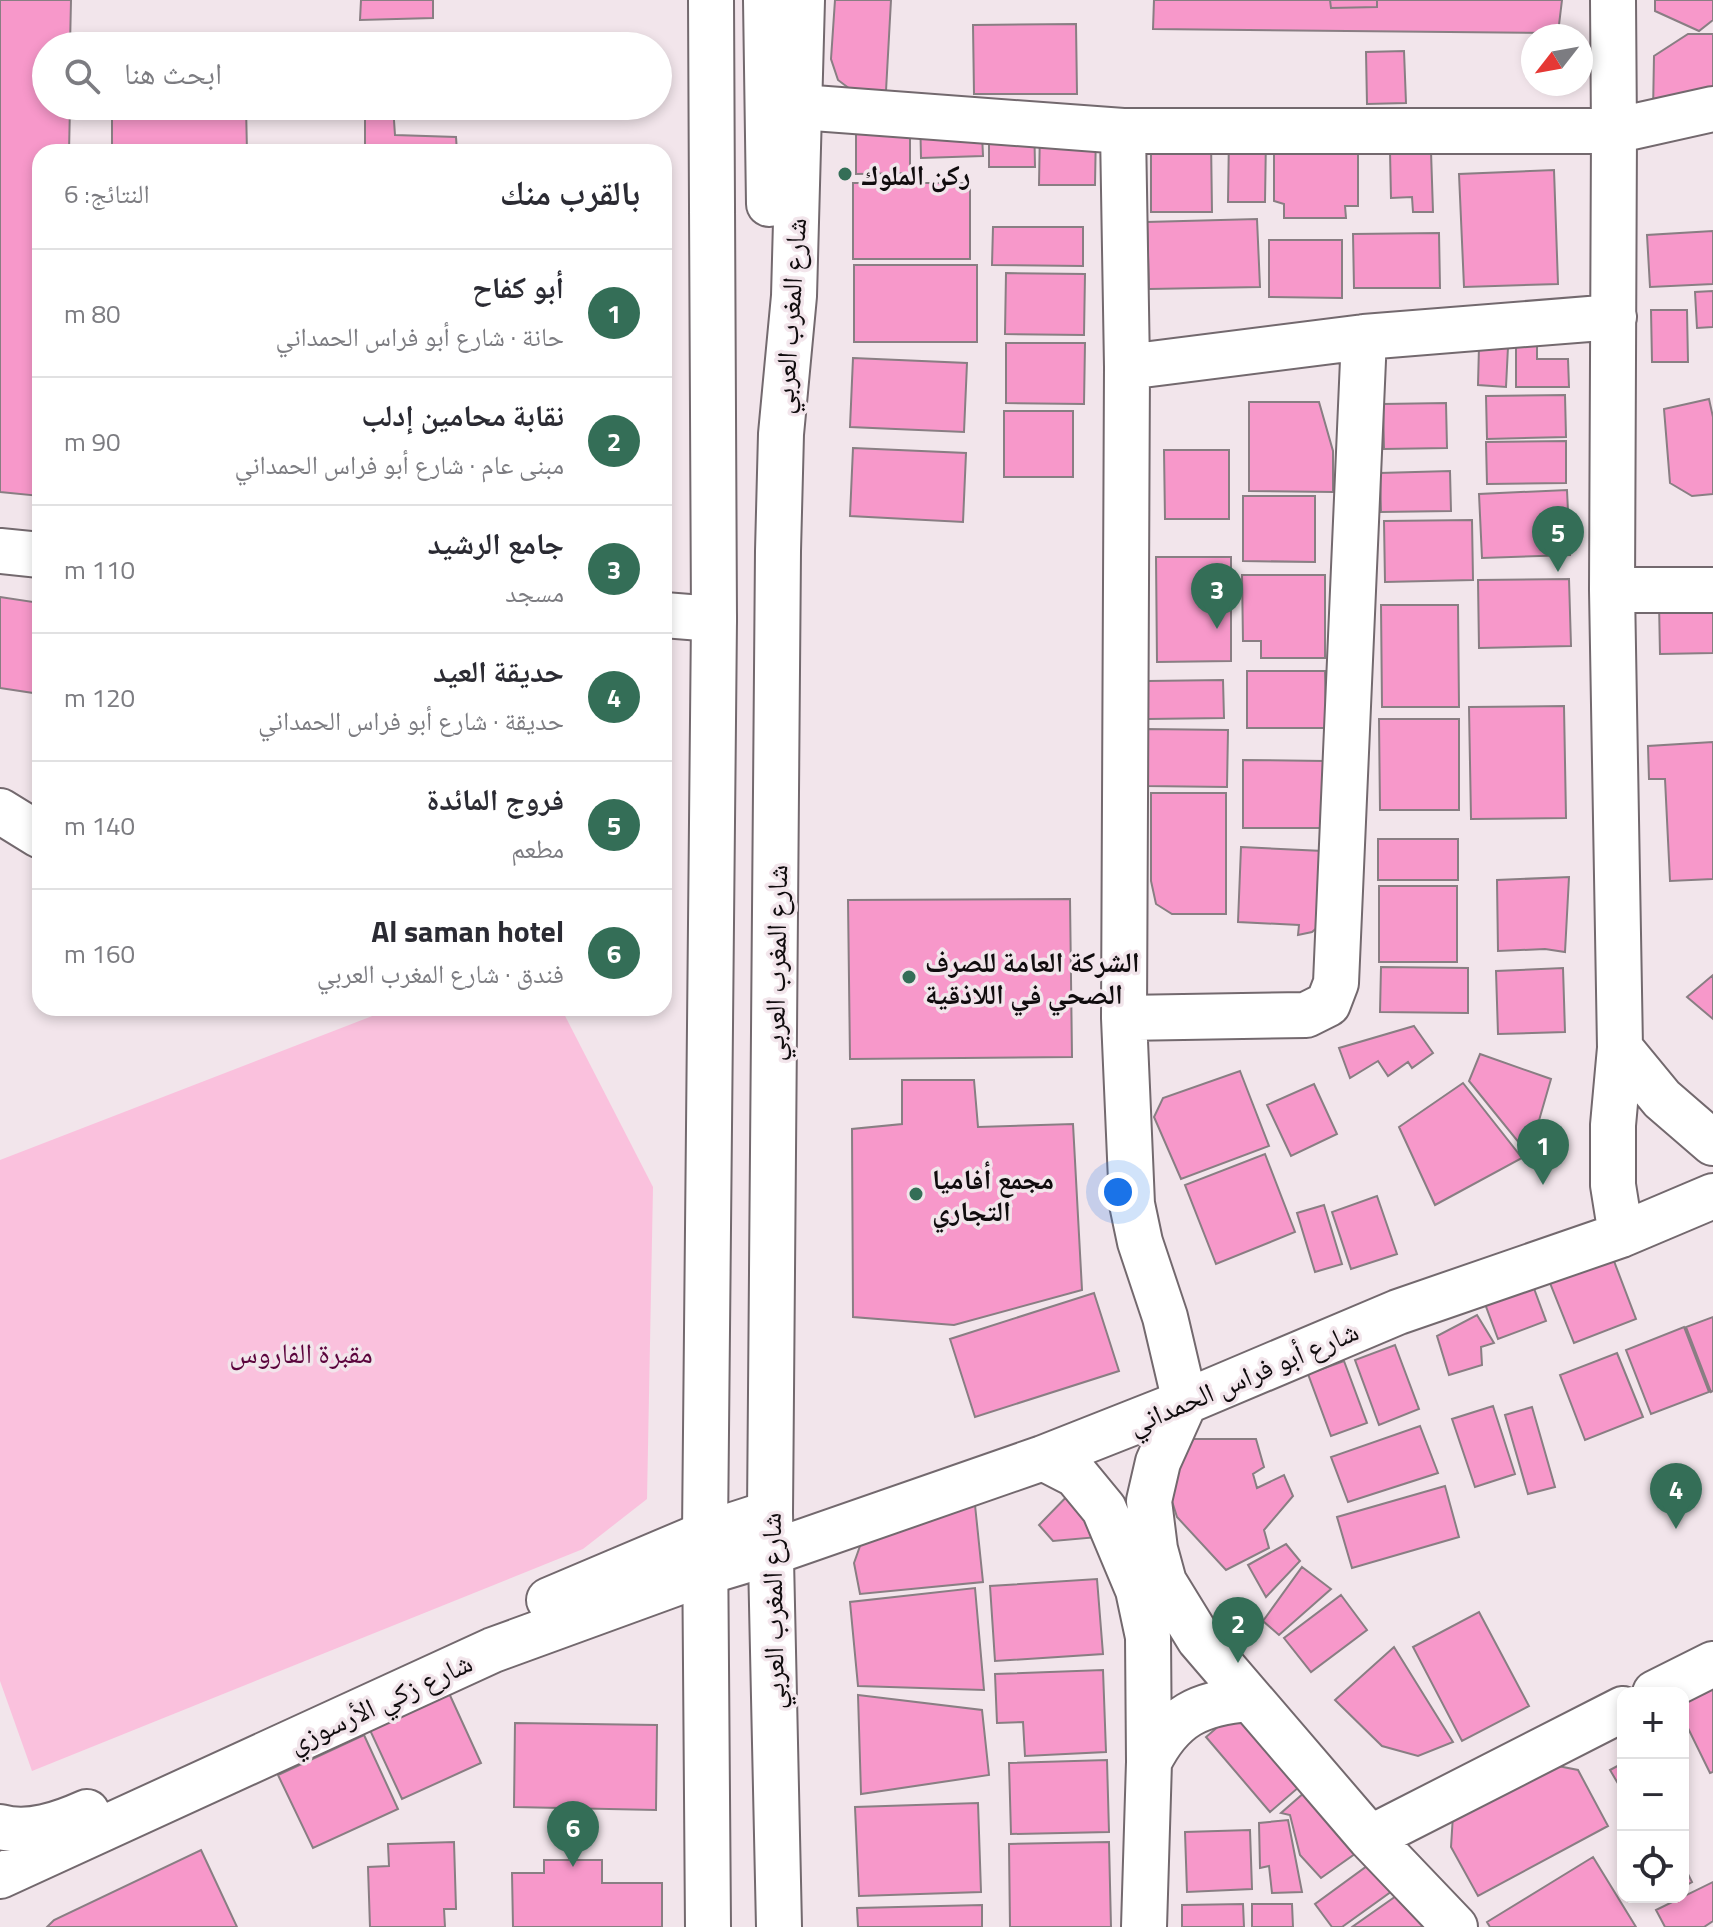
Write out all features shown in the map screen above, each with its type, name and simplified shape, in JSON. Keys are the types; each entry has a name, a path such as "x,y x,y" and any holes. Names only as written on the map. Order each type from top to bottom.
{"street":[{"path":"708,1927 706,1553 714,619 711,0"},
{"path":"766,0 770,301 781,434"},
{"name":"شارع المغرب العربي","path":"779,1927 770,1533 781,434 794,296 802,0"},
{"path":"1613,0 1612,590 1620,1048 1613,1125 1613,1185 1621,1235"},
{"path":"800,107 1123,131 1614,131 1713,109"},
{"path":"1123,131 1127,367 1124,1018 1132,1204 1140,1242 1165,1317 1185,1402 1158,1462 1149,1501 1155,1549 1164,1582 1199,1639 1370,1838 1455,1927"},
{"path":"1127,367 1364,337 1614,317"},
{"path":"1124,1018 1306,1015 1328,1004 1336,983 1364,337"},
{"path":"0,551 32,554"},
{"path":"1612,590 1713,590"},
{"path":"672,616 714,619"},
{"path":"0,811 32,831"},
{"path":"1620,1048 1662,1099 1713,1143"},
{"name":"شارع أبو فراس الحمداني","path":"770,1533 1043,1458 1398,1312 1621,1235 1713,1196"},
{"path":"1043,1458 1076,1475 1104,1509 1138,1590 1148,1637 1149,1762 1144,1927"},
{"name":"شارع زكي الأرسوزي","path":"0,1876 706,1553 770,1533"},
{"path":"0,1827 10,1830 40,1828 84,1813 498,1621 706,1553"},
{"path":"1667,1687 1713,1664"},
{"path":"1149,1762 1158,1745 1184,1717 1219,1702 1249,1699"},
{"path":"1370,1838 1617,1712"}],"green space":[{"name":"مقبرة الفاروس","path":"372,1016 565,1016 653,1187 647,1499 583,1549 32,1771 0,1681 0,1160"}],"building":[{"path":"0,0 71,0 70,32 32,32 32,120 70,120 69,144 32,144 32,495 0,492"},
{"path":"361,0 433,0 433,18 360,20"},
{"path":"835,0 891,0 886,91 850,89 838,80 831,59"},
{"path":"1154,0 1562,0 1559,24 1521,24 1521,33 1153,29"},
{"path":"1330,0 1377,0 1377,7 1331,8"},
{"path":"1655,0 1713,0 1713,20 1699,31 1655,11"},
{"path":"1076,24 1077,94 974,94 973,25"},
{"path":"1688,34 1713,34 1713,101 1653,112 1654,56"},
{"path":"1404,51 1406,103 1367,104 1366,52"},
{"path":"981,111 983,156 921,158 920,113"},
{"path":"989,114 1034,114 1035,167 989,167"},
{"path":"910,119 910,173 856,174 856,133"},
{"path":"112,120 246,120 247,144 112,144"},
{"path":"365,120 394,120 395,135 456,137 456,144 365,144"},
{"path":"1040,128 1096,129 1095,185 1039,185"},
{"path":"1229,135 1266,136 1265,202 1228,202"},
{"path":"1151,139 1211,139 1212,212 1151,212"},
{"path":"1274,141 1358,142 1358,206 1345,206 1346,218 1284,218 1284,204 1274,201"},
{"path":"1431,151 1433,212 1413,212 1412,197 1391,198 1390,152"},
{"path":"1554,170 1558,284 1464,287 1459,174"},
{"path":"853,183 970,183 970,259 853,259"},
{"path":"1257,219 1260,287 1149,289 1147,222"},
{"path":"993,227 1083,227 1083,266 992,265"},
{"path":"1713,231 1713,284 1650,287 1647,235"},
{"path":"1439,233 1440,288 1354,288 1353,234"},
{"path":"1269,240 1342,240 1342,298 1269,297"},
{"path":"854,265 977,265 977,342 854,342"},
{"path":"1006,273 1085,274 1084,335 1005,334"},
{"path":"1713,291 1713,327 1697,328 1695,292"},
{"path":"1651,310 1687,310 1688,362 1652,362"},
{"path":"1006,343 1085,343 1084,404 1006,403"},
{"path":"1516,343 1537,343 1537,359 1568,359 1569,387 1516,387"},
{"path":"1479,346 1508,347 1506,387 1478,385"},
{"path":"853,358 967,363 964,432 850,427"},
{"path":"1565,395 1566,437 1487,439 1486,396"},
{"path":"1709,399 1713,417 1713,494 1692,496 1670,483 1664,409"},
{"path":"1249,402 1319,402 1333,451 1333,492 1249,491"},
{"path":"1446,403 1447,448 1384,449 1383,404"},
{"path":"1004,411 1073,411 1073,477 1004,477"},
{"path":"1566,441 1566,483 1487,484 1486,442"},
{"path":"853,448 966,453 963,522 850,516"},
{"path":"1164,450 1229,450 1229,519 1165,519"},
{"path":"1450,471 1451,511 1381,512 1380,473"},
{"path":"1567,490 1570,555 1482,558 1479,494"},
{"path":"1243,496 1315,496 1315,562 1243,561"},
{"path":"1472,520 1473,580 1385,582 1384,521"},
{"path":"1156,557 1231,557 1231,661 1157,662"},
{"path":"1242,575 1325,575 1325,658 1261,658 1261,641 1243,641"},
{"path":"1569,579 1571,646 1479,648 1478,580"},
{"path":"0,597 32,602 32,693 0,688"},
{"path":"1713,602 1713,653 1660,654 1659,603"},
{"path":"1381,605 1458,605 1459,707 1382,707"},
{"path":"1247,671 1325,671 1326,728 1247,728"},
{"path":"1223,680 1224,718 1148,719 1148,681"},
{"path":"1564,706 1566,818 1471,819 1469,707"},
{"path":"1379,719 1459,719 1459,810 1380,810"},
{"path":"1146,729 1228,730 1227,787 1146,786"},
{"path":"1713,742 1713,879 1670,881 1665,779 1649,779 1648,746"},
{"path":"1243,760 1324,761 1324,828 1243,828"},
{"path":"1151,793 1226,793 1226,914 1172,914 1156,904 1151,881"},
{"path":"1378,839 1458,839 1458,880 1378,880"},
{"path":"1241,847 1323,851 1319,926 1312,932 1298,935 1299,925 1238,922"},
{"path":"1569,877 1565,952 1545,949 1498,951 1497,880"},
{"path":"1379,886 1457,886 1457,962 1379,962"},
{"path":"1070,899 1072,1057 850,1059 848,900"},
{"path":"1381,967 1468,968 1468,1013 1380,1012"},
{"path":"1563,968 1565,1032 1498,1034 1496,971"},
{"path":"1713,975 1713,1019 1687,997"},
{"path":"1414,1026 1433,1053 1412,1068 1408,1062 1388,1076 1378,1061 1350,1078 1339,1048"},
{"path":"1480,1054 1551,1079 1529,1155 1469,1081"},
{"path":"1240,1071 1269,1146 1181,1179 1154,1117 1163,1098"},
{"path":"902,1080 974,1080 978,1127 1073,1124 1082,1290 954,1325 853,1317 852,1129 902,1124"},
{"path":"1463,1083 1522,1158 1435,1205 1399,1127"},
{"path":"1314,1084 1337,1134 1291,1156 1267,1105"},
{"path":"1265,1154 1295,1232 1216,1264 1185,1185"},
{"path":"1377,1196 1397,1254 1351,1269 1332,1212"},
{"path":"1324,1205 1342,1264 1315,1272 1297,1213"},
{"path":"1609,1248 1636,1319 1574,1343 1546,1273"},
{"path":"1529,1275 1546,1321 1498,1339 1481,1293"},
{"path":"1094,1293 1119,1371 975,1417 950,1339"},
{"path":"1477,1315 1494,1343 1481,1347 1482,1365 1449,1375 1437,1336"},
{"path":"1713,1317 1713,1391 1711,1392 1686,1327"},
{"path":"1684,1327 1709,1392 1651,1414 1626,1350"},
{"path":"1395,1345 1419,1409 1379,1425 1355,1360"},
{"path":"1617,1353 1643,1417 1585,1440 1560,1375"},
{"path":"1344,1361 1367,1423 1331,1436 1308,1374"},
{"path":"1493,1406 1515,1474 1475,1487 1452,1419"},
{"path":"1532,1407 1555,1487 1528,1494 1505,1415"},
{"path":"1420,1426 1438,1473 1348,1502 1331,1457"},
{"path":"1178,1439 1256,1439 1264,1467 1253,1474 1257,1488 1284,1475 1293,1496 1264,1530 1269,1548 1226,1570 1177,1517 1165,1479"},
{"path":"1445,1486 1459,1537 1352,1568 1337,1517"},
{"path":"1076,1487 1099,1537 1053,1541 1039,1525"},
{"path":"975,1505 983,1582 860,1594 854,1563 865,1532 876,1521"},
{"path":"1286,1544 1300,1561 1266,1597 1248,1565"},
{"path":"1302,1567 1331,1589 1279,1635 1263,1621"},
{"path":"1097,1579 1103,1654 995,1661 990,1586"},
{"path":"975,1588 984,1690 858,1686 850,1602"},
{"path":"1341,1595 1367,1630 1311,1672 1284,1638"},
{"path":"1479,1612 1529,1706 1462,1741 1413,1647"},
{"path":"1394,1647 1453,1742 1418,1756 1382,1746 1335,1700"},
{"path":"1103,1670 1106,1752 1025,1756 1023,1722 997,1723 995,1674"},
{"path":"1713,1670 1713,1772 1710,1773 1689,1730 1689,1688"},
{"path":"448,1691 481,1763 402,1799 369,1728"},
{"path":"858,1695 982,1710 989,1775 861,1794"},
{"path":"1242,1706 1306,1781 1270,1812 1206,1737"},
{"path":"515,1723 657,1725 656,1810 514,1807"},
{"path":"364,1735 398,1809 313,1848 278,1775"},
{"path":"1107,1760 1109,1832 1011,1834 1009,1763"},
{"path":"1553,1765 1578,1770 1608,1826 1478,1896 1451,1847 1453,1815"},
{"path":"1617,1766 1617,1782 1610,1770"},
{"path":"1313,1785 1366,1846 1321,1878 1300,1855 1290,1815 1281,1813"},
{"path":"978,1803 981,1892 859,1896 855,1807"},
{"path":"1288,1820 1302,1892 1272,1893 1269,1866 1260,1868 1259,1823"},
{"path":"1250,1830 1252,1889 1187,1892 1185,1832"},
{"path":"454,1842 456,1909 444,1909 445,1927 370,1927 368,1867 389,1866 388,1844"},
{"path":"1109,1842 1111,1927 1010,1927 1009,1844"},
{"path":"201,1850 237,1927 47,1927 54,1920"},
{"path":"1593,1857 1617,1896 1617,1903 1621,1903 1636,1927 1490,1927 1487,1922"},
{"path":"1378,1858 1399,1886 1342,1927 1332,1927 1315,1904"},
{"path":"544,1860 602,1860 602,1883 662,1883 662,1927 513,1927 512,1873 544,1873"},
{"path":"1713,1882 1713,1921 1704,1927 1665,1927 1656,1910 1670,1903 1689,1903 1689,1894"},
{"path":"1406,1889 1441,1927 1352,1927"},
{"path":"1243,1904 1244,1927 1182,1927 1182,1905"},
{"path":"1252,1904 1292,1904 1293,1927 1252,1927"},
{"path":"982,1905 982,1927 858,1927 857,1908"}],"place":[{"name":"ركن الملوك","path":"845,174"},
{"name":"فروج المائدة","path":"1558,572"},
{"name":"جامع الرشيد","path":"1217,629"},
{"name":"الشركة العامة للصرف الصحي في اللاذقية","path":"909,977"},
{"name":"أبو كفاح","path":"1543,1185"},
{"name":"مجمع أفاميا التجاري","path":"916,1194"},
{"name":"حديقة العيد","path":"1676,1529"},
{"name":"نقابة محامين إدلب","path":"1238,1663"},
{"name":"Al saman hotel","path":"573,1867"}]}
